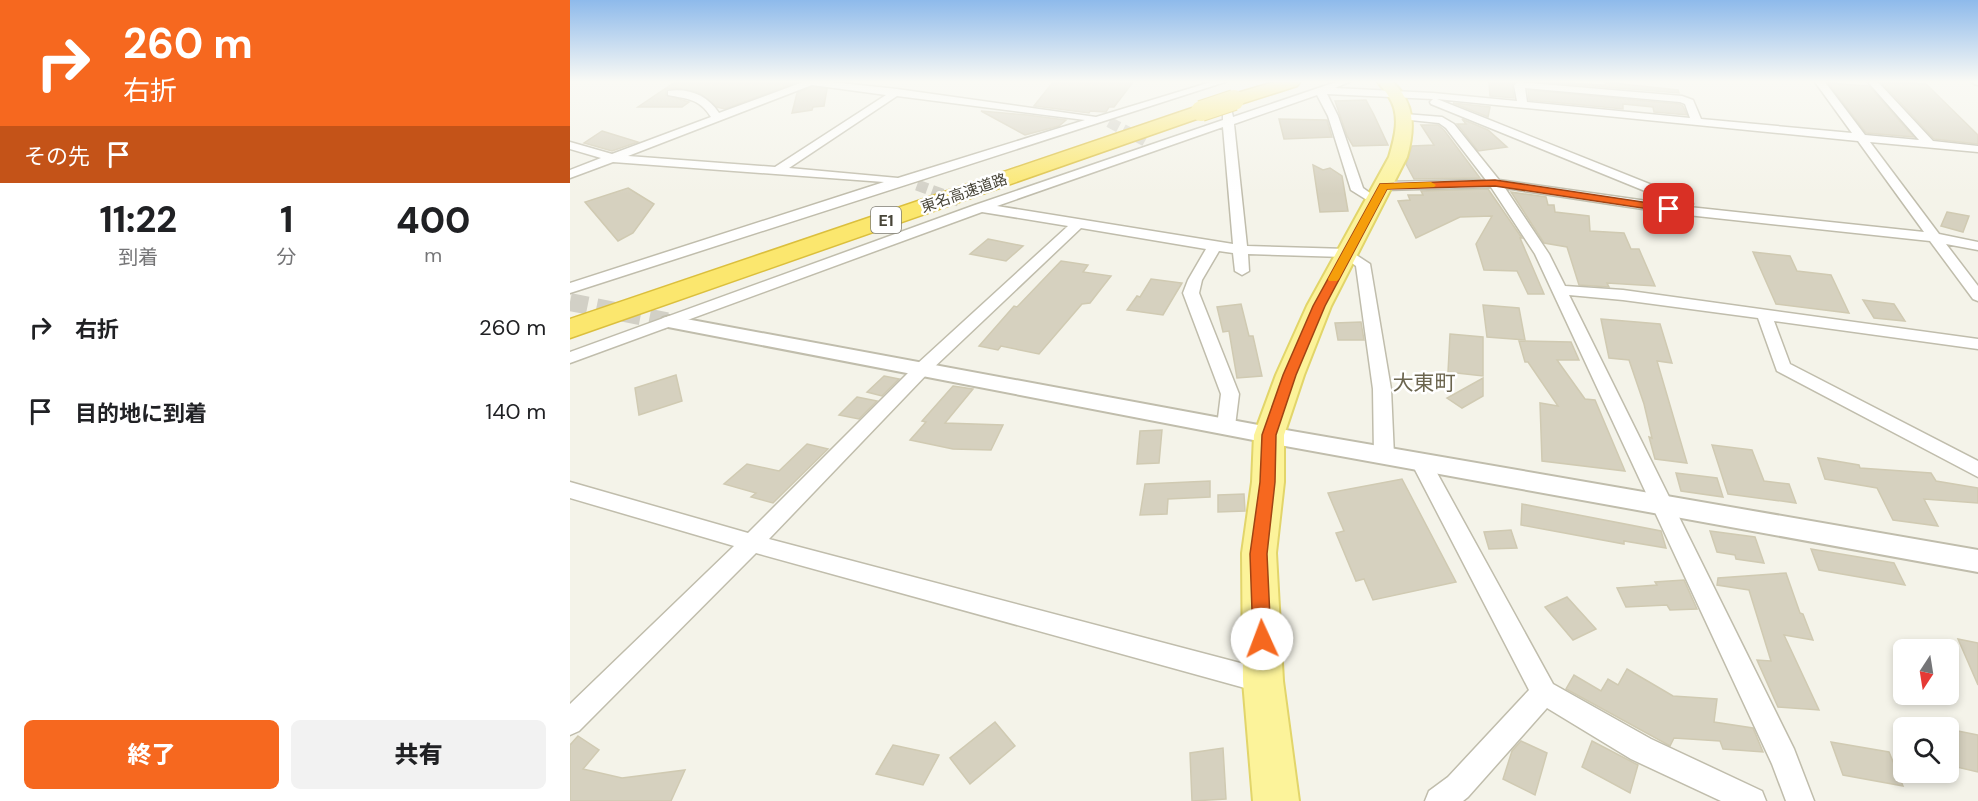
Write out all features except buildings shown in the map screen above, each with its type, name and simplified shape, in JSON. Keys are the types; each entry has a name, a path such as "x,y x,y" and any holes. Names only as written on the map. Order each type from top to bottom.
{"highway":[{"name":"東名高速道路","path":"570,314 1160,119"},
{"name":"東名高速道路","path":"570,329 1163,119"}],"main road":[{"path":"1276,801 1263,681 1259,554 1268,482 1269,435 1290,375 1319,306 1398,157 1405,133 1401,119"}],"street":[{"path":"570,174 713,119"},
{"path":"776,171 855,119"},
{"path":"570,288 1095,119"},
{"path":"1098,119 1109,122"},
{"path":"570,358 670,322 973,205 1158,146 1232,119"},
{"path":"1334,119 1357,190 1379,194 1495,183 1710,213 1935,237 1978,246"},
{"path":"1441,119 1470,150 1495,183 1542,254 1784,759 1800,801"},
{"path":"1478,119 1710,213"},
{"path":"1669,119 1978,149"},
{"path":"1847,119 1978,296"},
{"path":"1907,119 1930,145"},
{"path":"1227,121 1242,271"},
{"path":"1188,135 1229,141"},
{"path":"1145,141 1158,146"},
{"path":"570,145 612,158 903,180 917,185"},
{"path":"973,205 1241,250 1347,253 1363,264 1382,389 1384,456"},
{"path":"570,722 752,543 923,368 1078,224"},
{"path":"1215,246 1195,280 1191,293 1230,394 1226,426"},
{"path":"1560,290 1623,295 1978,344"},
{"path":"1764,314 1783,367 1978,470"},
{"path":"670,322 1269,435 1978,561"},
{"path":"1421,462 1544,692 1641,749 1752,801"},
{"path":"570,490 752,543 1263,681"},
{"path":"1439,801 1458,787 1544,692"}],"tunnel":[{"path":"1109,122 1145,141"},
{"path":"917,185 950,197"},
{"path":"946,195 966,202"},
{"path":"570,302 670,322"}],"slow traffic":[{"path":"1333,279 1384,186 1431,185"}],"district":[{"name":"大東町","path":"1424,383"}],"route":[{"path":"1262,639 1259,554 1268,482 1269,435 1290,375 1319,306 1384,186 1495,183 1669,209"}]}
